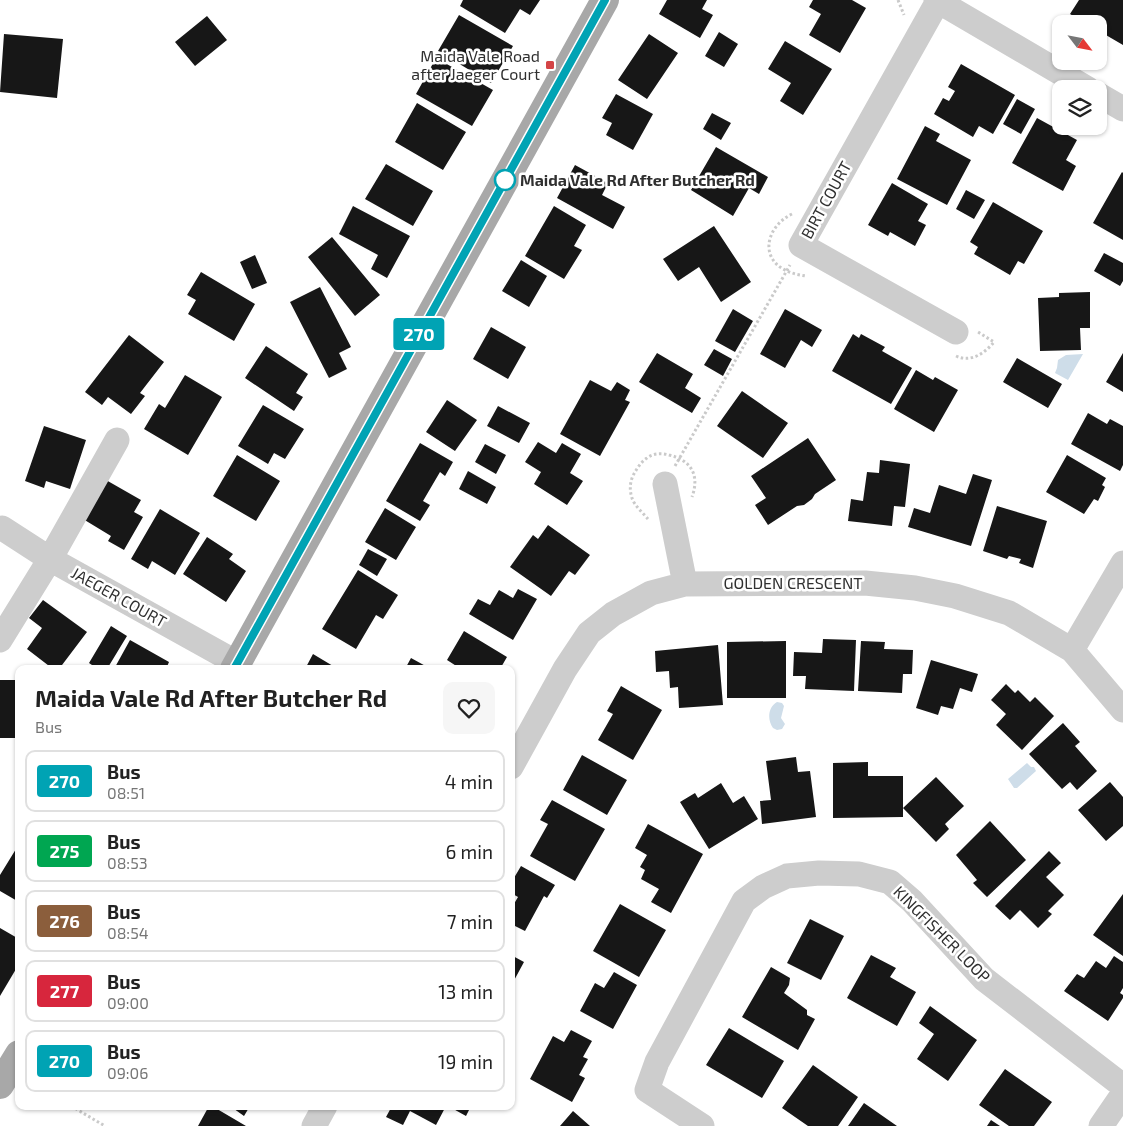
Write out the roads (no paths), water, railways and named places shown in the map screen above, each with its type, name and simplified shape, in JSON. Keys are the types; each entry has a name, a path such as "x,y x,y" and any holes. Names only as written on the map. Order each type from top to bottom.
{"main road":[{"path":"236,665 605,0"},
{"path":"0,1085 15,1061"}],"street":[{"path":"937,1 1073,80"},
{"name":"BIRT COURT","path":"937,1 801,245 955,343"},
{"path":"1107,100 1123,109"},
{"path":"0,640 50,559 117,440"},
{"path":"665,484 685,584"},
{"name":"JAEGER COURT","path":"2,528 50,559 233,665"},
{"path":"1072,650 1123,563"},
{"name":"GOLDEN CRESCENT","path":"515,760 565,669 589,633 613,614 651,594 685,584 865,582 915,588 955,596 1009,613 1072,650 1123,710"},
{"name":"KINGFISHER LOOP","path":"702,1126 647,1090 657,1062 744,901 762,887 787,876 818,873 859,874 890,882 912,901 984,979 1123,1086"},
{"path":"1101,1126 1123,1094"},
{"path":"314,1126 323,1110"}],"water":[{"path":"1083,354 1068,380 1055,373 1058,360 1066,355"},
{"path":"777,702 782,703 784,706 781,718 785,724 782,729 777,730 771,725 769,718 770,710"},
{"path":"1027,763 1034,767 1036,771 1017,788 1014,788 1008,779"}],"place":[{"name":"Maida Vale Road after Jaeger Court","path":"550,65"},
{"name":"Maida Vale Rd After Butcher Rd","path":"505,180"}]}
